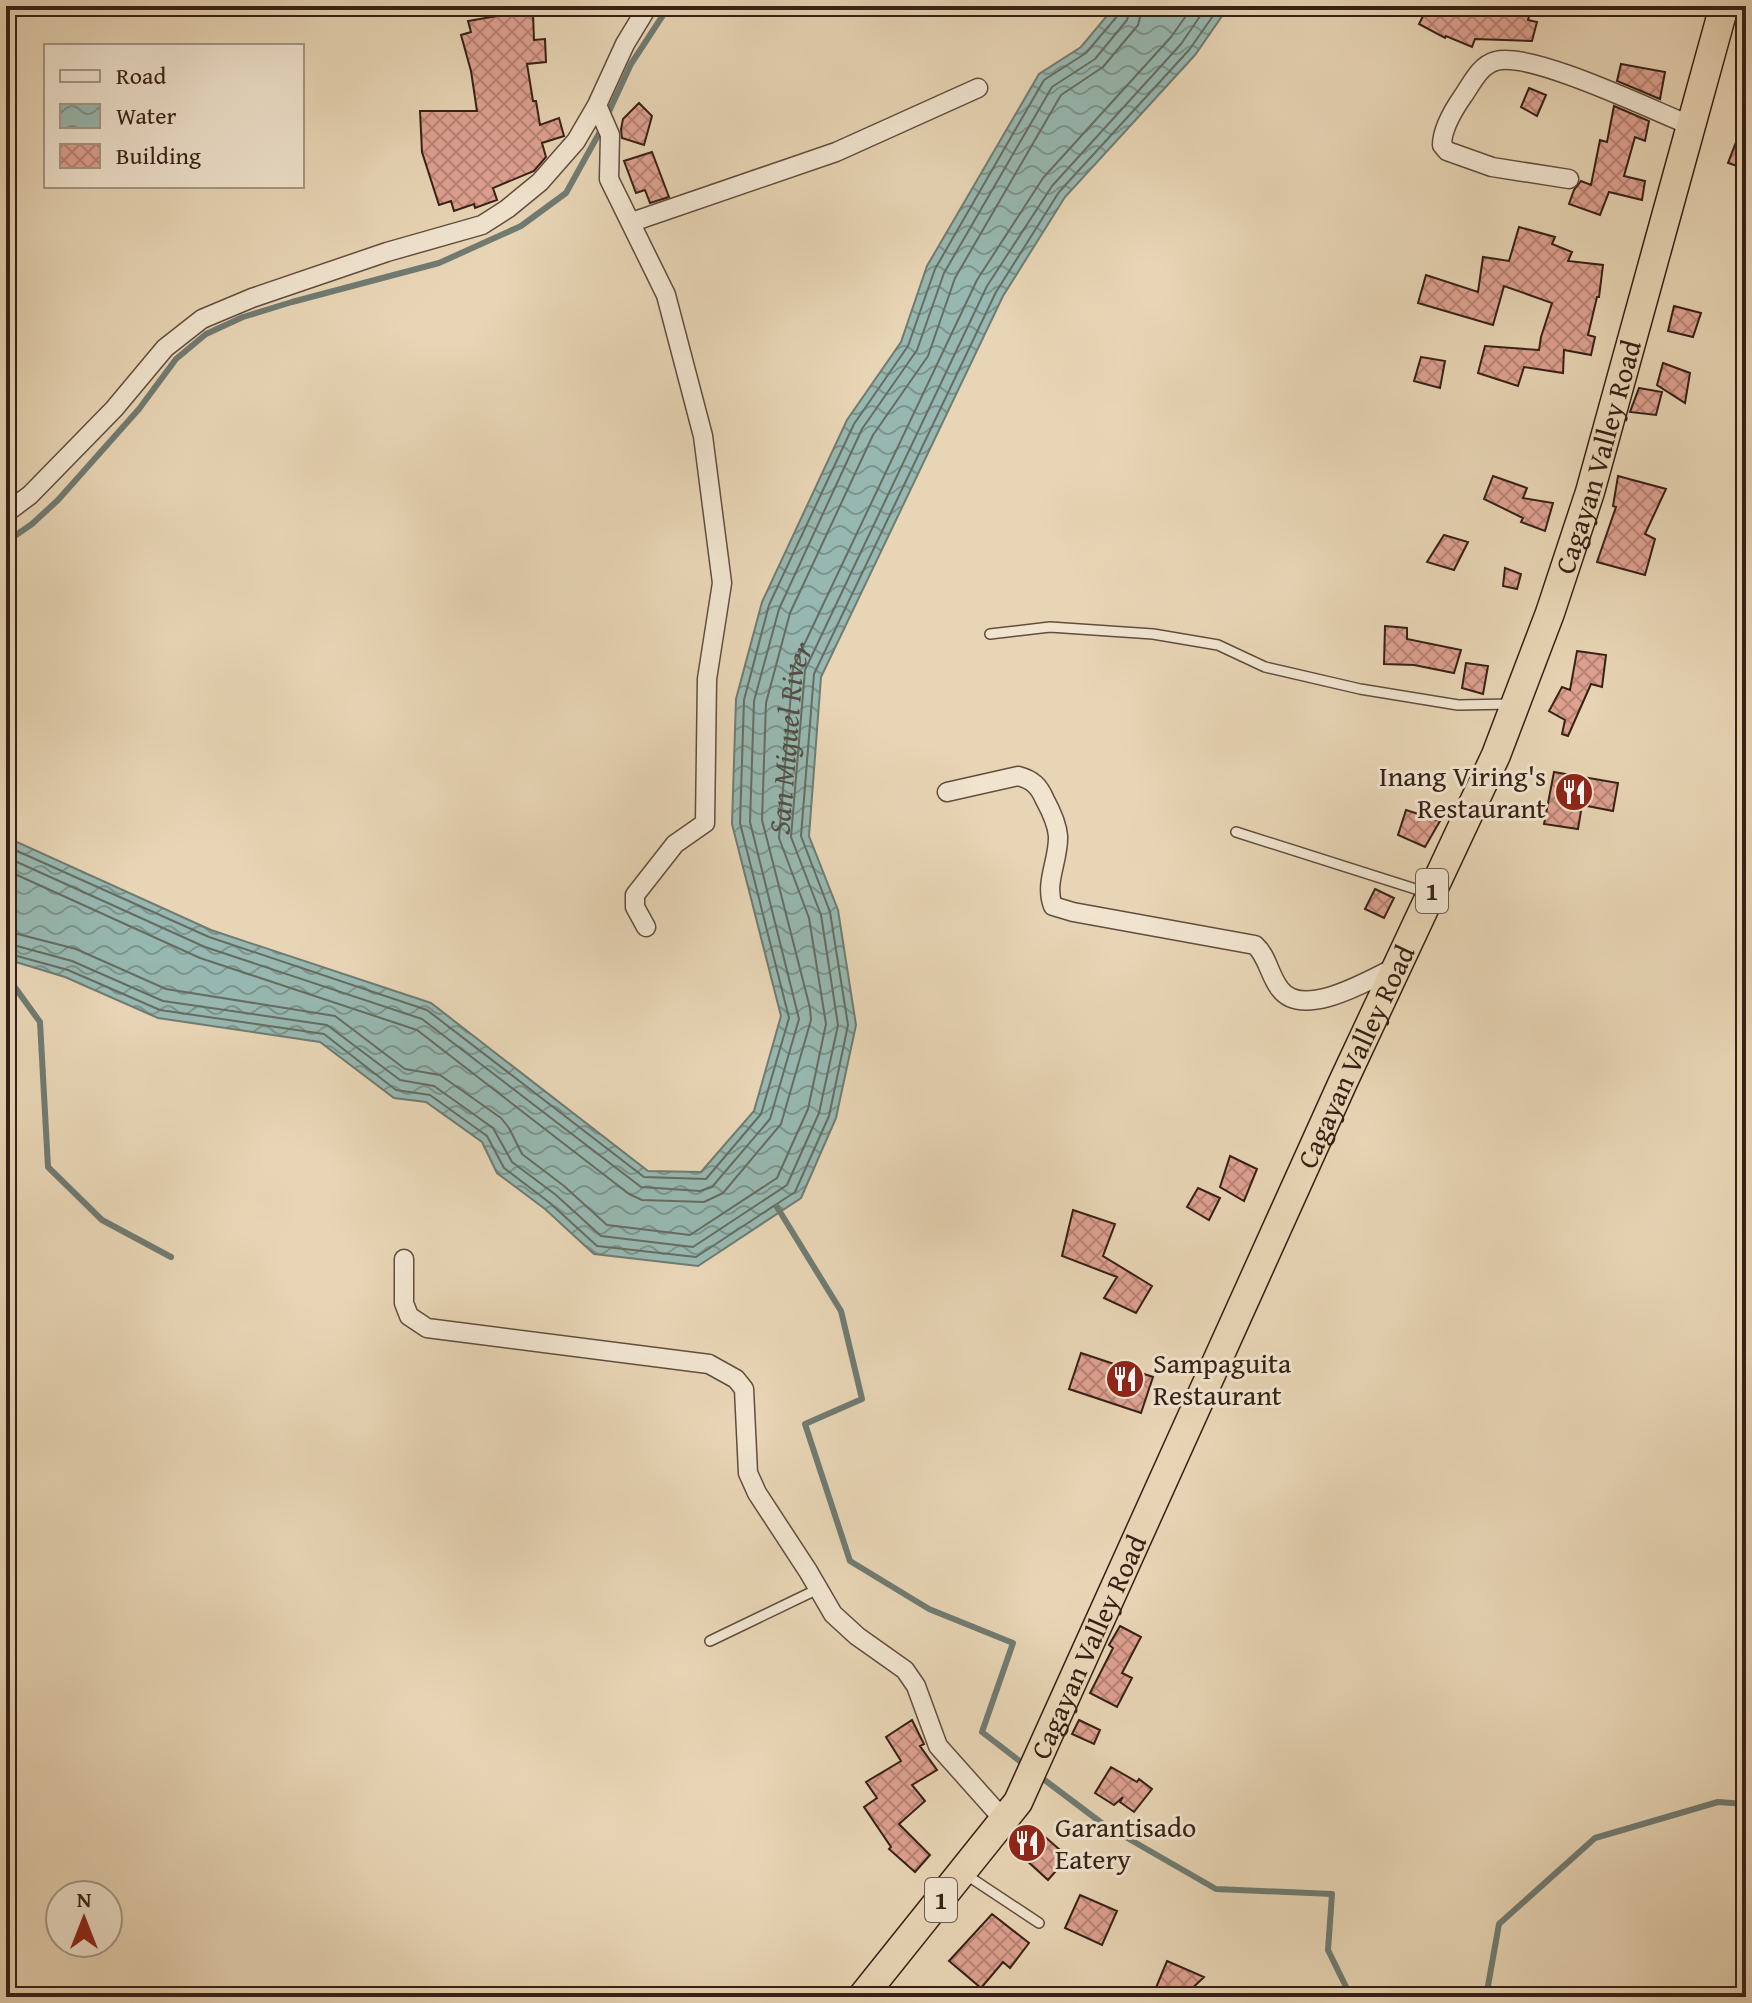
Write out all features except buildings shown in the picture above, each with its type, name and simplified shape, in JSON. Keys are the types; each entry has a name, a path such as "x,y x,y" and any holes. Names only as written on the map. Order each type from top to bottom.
{"highway":[{"name":"Cagayan Valley Road","path":"862,1997 1011,1811 1046,1741 1396,967 1496,755 1550,613 1590,492 1724,6"}],"street":[{"path":"6,513 30,495 114,409 165,348 202,319 387,252 482,225 507,209 560,163 576,141 597,105 625,44 648,6"},
{"path":"1569,179 1492,167 1447,151 1442,145 1456,106 1485,65 1499,60 1513,60 1545,67 1692,126"},
{"path":"632,222 836,152 978,88"},
{"path":"597,105 610,135 609,179 666,295 703,436 722,583 707,679 705,823 675,844 635,895 635,907 646,927"},
{"path":"947,792 1018,776 1039,787 1054,817 1058,837 1049,896 1053,906 1255,945 1262,951 1276,985 1285,996 1300,1001 1314,1001 1352,989 1396,967"},
{"path":"404,1259 404,1303 409,1316 427,1328 709,1364 736,1379 744,1389 748,1473 757,1493 833,1614 905,1670 916,1686 938,1746 1011,1811"}],"lane":[{"path":"990,634 1050,627 1153,634 1218,645 1265,667 1360,689 1458,705 1515,704"},
{"path":"1236,832 1431,894"},
{"path":"710,1641 818,1589"},
{"path":"962,1873 1039,1923"}],"water":[{"name":"San Miguel River","path":"1115,6 1229,6 1195,55 1065,197 1003,296 821,677 809,836 838,910 856,1025 836,1118 801,1198 698,1266 594,1254 545,1209 497,1173 482,1142 426,1102 394,1098 320,1042 158,1018 65,977 6,959 6,837 211,930 431,1003 648,1171 701,1172 754,1111 781,1016 732,824 736,699 762,602 847,420 901,342 927,266 1039,74 1081,47"}],"waterway":[{"path":"606,118 631,64 669,6"},
{"path":"6,542 58,500 139,409 176,359 206,334 243,317 292,302 439,263 521,226 566,193 602,128"},
{"path":"6,975 40,1022 48,1167 102,1220 171,1257"},
{"path":"777,1207 841,1311 862,1399 805,1424 850,1561 929,1609 1013,1643 982,1732 1026,1766"},
{"path":"1038,1775 1103,1824 1216,1889 1332,1894 1328,1950 1351,1997"},
{"path":"1486,1997 1499,1924 1595,1838 1718,1802 1746,1804"}],"place":[{"name":"Inang Viring's Restaurant","path":"1574,792"},
{"name":"Sampaguita Restaurant","path":"1125,1379"},
{"name":"Garantisado Eatery","path":"1027,1843"}]}
